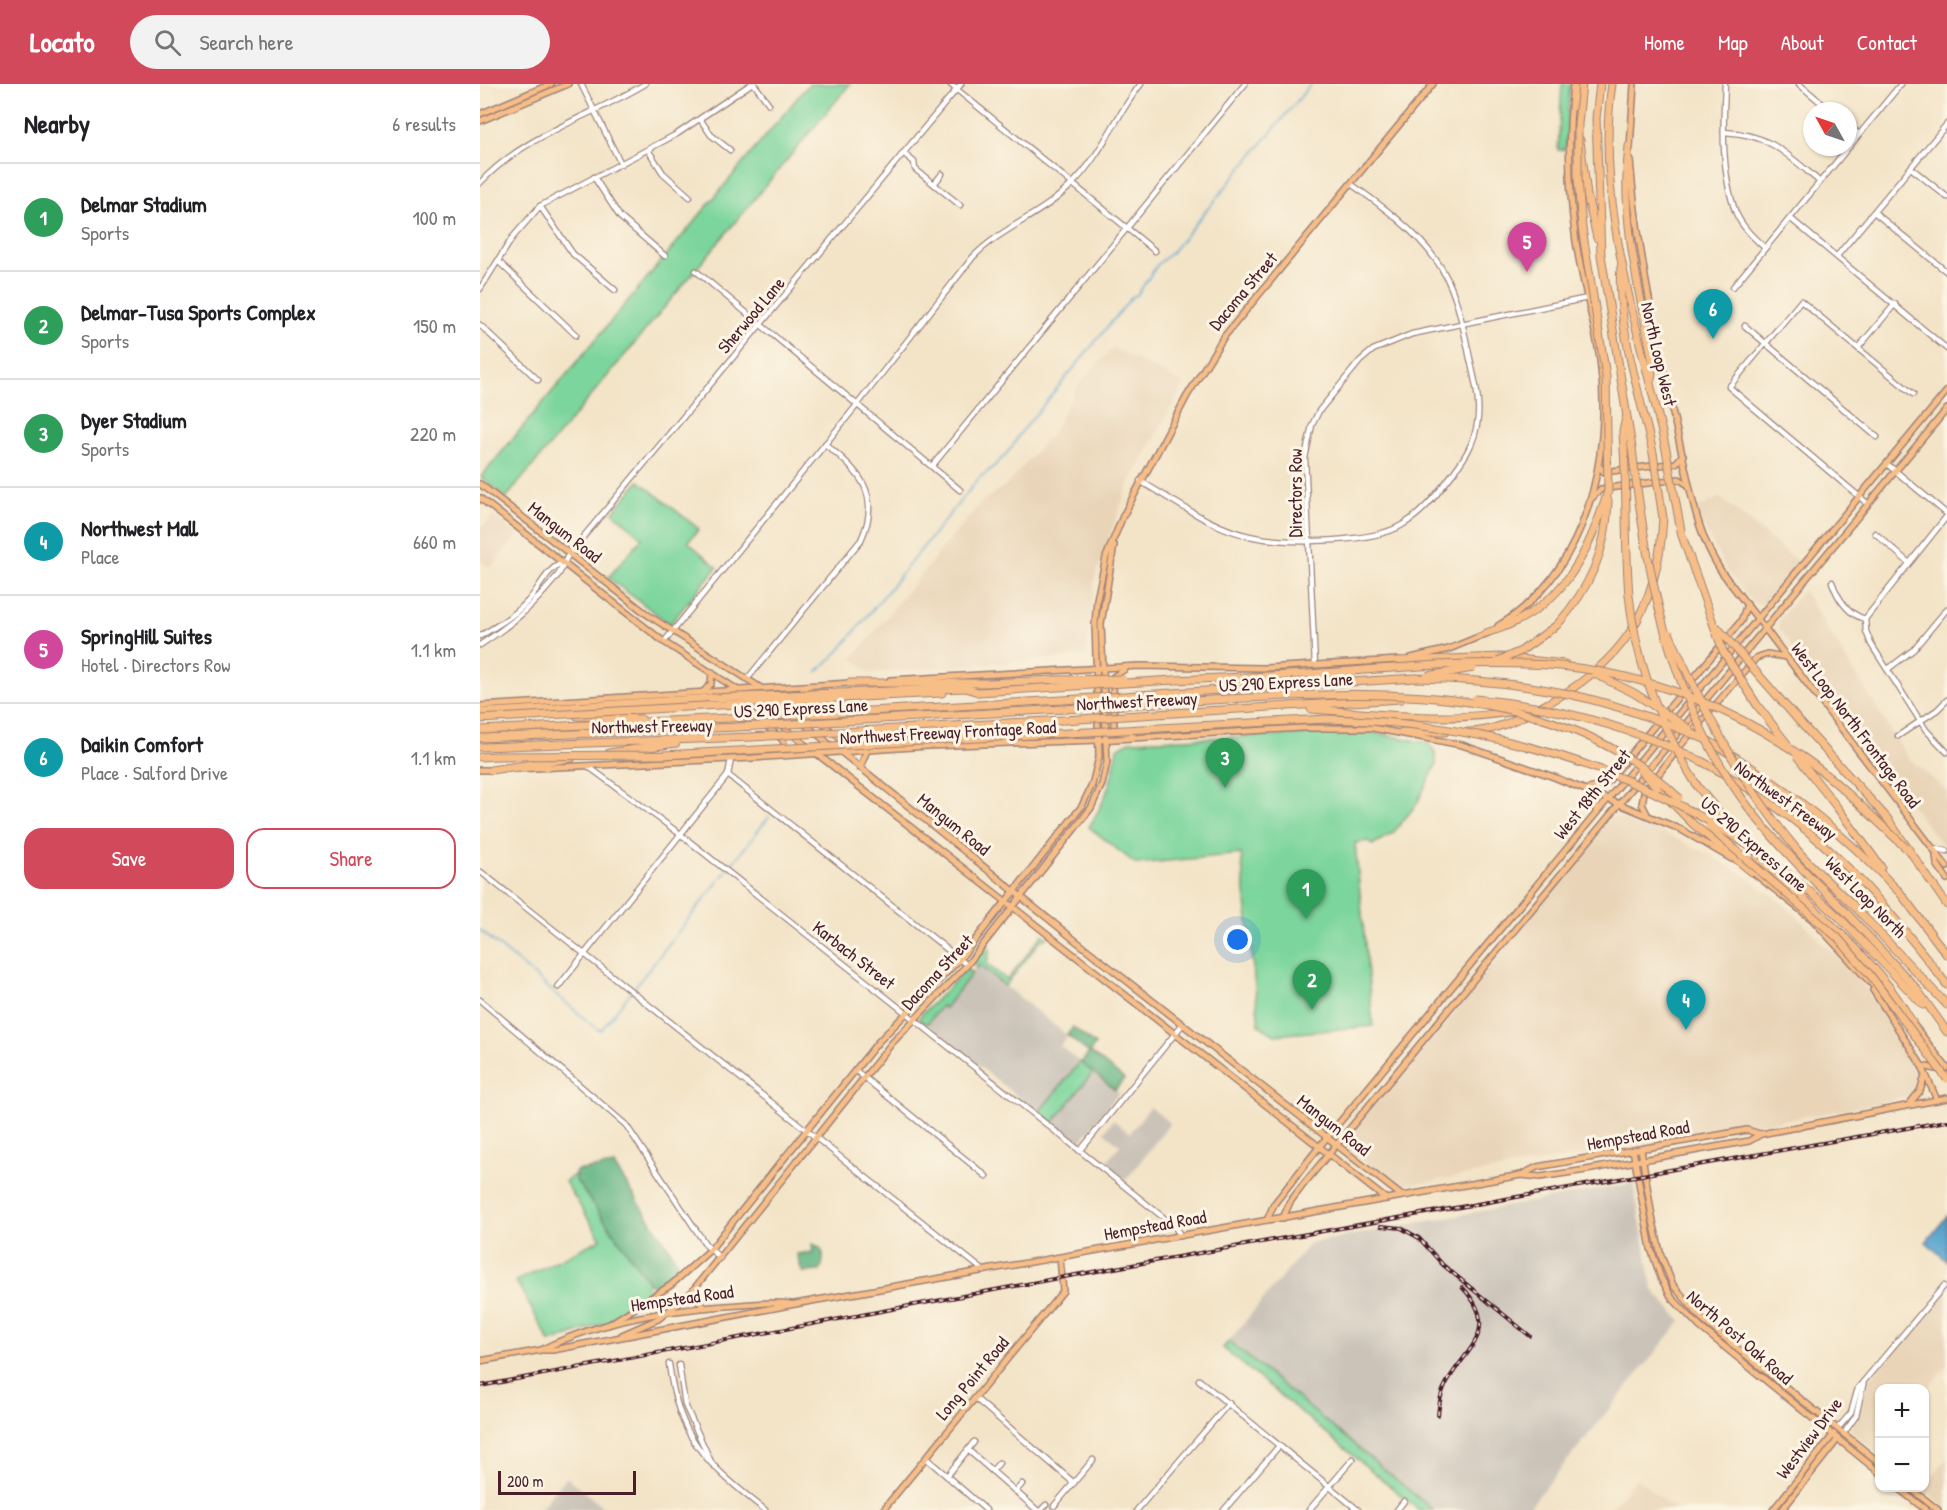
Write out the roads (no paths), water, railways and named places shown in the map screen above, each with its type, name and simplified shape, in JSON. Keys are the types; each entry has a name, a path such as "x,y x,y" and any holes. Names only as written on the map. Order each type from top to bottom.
{"highway":[{"path":"1575,84 1587,195 1601,255"},
{"path":"1416,678 1501,660 1540,639 1557,625 1581,595 1599,559 1607,522 1606,376 1582,228 1578,179 1578,124 1582,84"},
{"name":"North Loop West","path":"1600,84 1596,118 1601,255 1627,413 1628,449 1650,579 1663,620"},
{"name":"North Loop West","path":"1612,84 1608,125 1611,178 1622,259 1666,450 1682,536 1704,602 1714,624"},
{"path":"1629,146 1627,164 1630,223 1634,259 1653,363 1650,385"},
{"path":"1402,732 1475,732 1524,716 1572,690 1603,667 1618,651 1640,618 1658,571 1663,518 1653,453 1625,329 1619,284 1622,259"},
{"path":"1628,449 1629,595 1646,681 1668,734 1698,787 1730,828 1851,943 1876,971 1912,1022"},
{"path":"1486,633 1524,617 1555,593 1570,577 1590,545 1608,491"},
{"path":"1663,620 1672,662 1706,738 1728,776 1766,829 1894,962 1947,1032"},
{"name":"West Loop North","path":"1663,620 1721,742 1744,781 1799,852 1853,905 1947,1005"},
{"path":"1714,624 1751,669 1872,800 1947,905"},
{"name":"West Loop North","path":"1714,624 1723,651 1757,705 1947,955"},
{"path":"1398,661 1501,657 1568,665 1591,672 1634,693 1785,789 1861,851 1900,893"},
{"path":"480,719 1506,663 1577,668 1621,676 1700,701 1760,730 1827,775 1906,848"},
{"path":"849,683 988,683 1087,678 1174,681"},
{"path":"1416,678 1521,684 1568,692 1630,709 1707,740"},
{"name":"Northwest Freeway","path":"480,730 834,713 1416,678"},
{"path":"492,712 903,689 966,688 978,692"},
{"name":"US 290 Express Lane","path":"480,738 738,727 1344,693 1395,694 1500,707 1548,719 1590,736 1659,781 1838,938 1871,976 1947,1079"},
{"name":"Northwest Freeway","path":"480,747 690,741 1290,707 1389,699 1466,699 1516,704 1594,720 1635,732 1701,761 1766,800 1831,850 1886,906 1947,985"},
{"path":"1290,707 1471,716 1512,712 1555,700"},
{"path":"480,712 639,719 652,722"},
{"path":"480,757 663,754 1327,718 1416,723 1476,732 1534,746 1651,790 1755,849 1797,880 1840,918 1935,1016"},
{"path":"491,770 690,741"},
{"path":"1632,762 1693,824 1752,872"}],"main road":[{"path":"480,121 551,84"},
{"path":"480,114 568,84"},
{"name":"Dacoma Street","path":"608,1325 671,1285 711,1250 855,1070 904,1013 960,959 1015,892 1087,797 1098,765 1100,600 1106,557 1123,516 1140,481 1213,351 1433,84"},
{"path":"480,706 1132,667 1226,669 1398,661 1449,649 1509,620 1533,599 1564,561 1575,542 1590,501 1598,465 1602,422 1600,362 1577,253 1571,196 1569,145 1575,84"},
{"name":"West Loop North Frontage Road","path":"1634,84 1629,146 1639,250 1688,486 1704,541 1721,571 1930,848 1947,867"},
{"name":"West 18th Street","path":"1267,1220 1274,1204 1326,1138 1947,391"},
{"name":"West 18th Street","path":"1282,1218 1290,1202 1387,1083 1947,409"},
{"path":"1927,415 1936,422"},
{"path":"1598,465 1604,472 1676,463 1683,454"},
{"path":"1590,501 1601,489 1678,479 1688,486"},
{"name":"Mangum Road","path":"480,484 672,631 748,678 1127,982 1402,1196"},
{"name":"Mangum Road","path":"480,498 664,642 740,691 1386,1199"},
{"path":"511,522 518,514"},
{"path":"1790,580 1797,590"},
{"path":"613,604 621,594"},
{"path":"1596,812 1596,802 1588,789 1601,788 1613,775 1741,621 1747,604"},
{"path":"1648,815 1642,804 1644,793 1730,686 1760,656 1786,657"},
{"path":"1132,667 1113,677 1114,727 1122,733 1167,735"},
{"name":"Dacoma Street","path":"611,1340 669,1311 695,1287 864,1077 913,1020 967,965 1091,808 1102,784 1107,762 1107,739 1099,669"},
{"path":"703,692 711,684 712,672"},
{"path":"807,686 798,699 802,709 840,740 859,751"},
{"path":"720,692 736,701 783,740 785,747 770,756"},
{"name":"Northwest Freeway Frontage Road","path":"480,770 589,767 867,750 1348,728 1402,732 1462,745 1588,789 1621,804"},
{"path":"860,768 867,750"},
{"path":"886,806 895,795"},
{"path":"1621,804 1695,836 1752,872 1812,919 1867,980 1912,1022 1947,1068 1939,1070 1922,1066"},
{"path":"948,854 955,845"},
{"path":"1566,851 1574,858"},
{"path":"1936,854 1937,864 1947,879"},
{"path":"1528,896 1538,903"},
{"path":"1494,936 1504,944"},
{"path":"1070,949 1076,941"},
{"path":"1867,980 1922,1066 1937,1100"},
{"path":"1121,990 1127,982"},
{"path":"1452,987 1462,994"},
{"path":"1409,1038 1419,1046"},
{"path":"1377,1076 1387,1083"},
{"path":"1909,1105 1920,1091 1925,1076"},
{"path":"1260,1100 1266,1091"},
{"name":"Hempstead Road","path":"480,1361 611,1340 795,1304 1521,1175 1540,1177 1642,1161 1749,1141 1761,1134 1947,1098"},
{"name":"Hempstead Road","path":"1521,1175 1537,1167 1747,1130 1761,1134"},
{"name":"North Post Oak Road","path":"1641,1149 1661,1256 1673,1285 1705,1322 1875,1459"},
{"name":"North Post Oak Road","path":"1633,1150 1651,1250 1661,1278 1672,1298 1700,1327 1875,1469"},
{"path":"1294,1179 1304,1185"},
{"name":"Long Point Road","path":"883,1510 1063,1291 1065,1283 1060,1258"},
{"path":"695,1287 698,1300 704,1307"},
{"name":"Hempstead Road","path":"541,1350 608,1325 669,1311 782,1302 795,1304"},
{"name":"Westview Drive","path":"1782,1510 1835,1438 1838,1428"},
{"name":"Westview Drive","path":"1773,1510 1835,1438 1844,1433"},
{"path":"1903,1492 1926,1510"},
{"path":"1915,1492 1938,1510"}],"street":[{"path":"581,84 621,164"},
{"path":"480,183 518,150 645,84"},
{"path":"480,289 524,222 540,206 648,150 752,84 769,104"},
{"path":"950,84 1155,251"},
{"name":"Sherwood Lane","path":"480,645 510,626 534,606 561,571 562,563 569,554 961,84"},
{"path":"664,642 988,242 1035,213 1073,184 1091,163 1124,107 1142,84"},
{"path":"932,466 1245,84"},
{"path":"1725,84 1724,132 1736,213 1749,232 1766,248"},
{"path":"1799,84 1820,102"},
{"path":"1733,287 1898,85"},
{"path":"700,119 711,135 730,150"},
{"path":"1837,256 1947,124"},
{"path":"1724,132 1746,133 1769,141 1820,182"},
{"path":"648,150 663,173 690,198"},
{"path":"903,153 914,162 915,169 960,206"},
{"path":"1911,168 1947,197"},
{"path":"934,184 942,174"},
{"path":"594,177 620,217 665,256"},
{"path":"1140,481 1227,529 1252,537 1287,541 1359,537 1386,533 1419,514 1464,461 1476,430 1478,414 1476,388 1454,294 1436,259 1406,227 1352,184"},
{"path":"540,206 573,254 615,290"},
{"path":"1874,212 1947,272"},
{"path":"1790,218 1947,349"},
{"path":"498,261 576,335"},
{"path":"696,271 960,490"},
{"name":"Directors Row","path":"1315,665 1305,458 1312,425 1329,397 1360,361 1390,341 1412,334 1463,326 1588,298"},
{"path":"1868,504 1729,387 1801,301 1913,394"},
{"path":"1858,348 1895,304"},
{"path":"480,325 538,380"},
{"path":"1745,326 1877,437"},
{"path":"748,678 861,540 866,529 870,506 867,491 859,475 825,444"},
{"path":"1887,464 1947,515 1865,619 1868,638 1920,722 1947,752"},
{"path":"1875,533 1909,562"},
{"name":"Sherwood Lane","path":"480,636 513,615 527,602 554,566 562,563"},
{"path":"1832,582 1848,609 1865,619"},
{"path":"1888,669 1913,650 1947,609"},
{"path":"1898,736 1947,700"},
{"path":"558,987 728,775 731,759"},
{"name":"Karbach Street","path":"589,767 680,834 1174,1226 1181,1236"},
{"path":"728,775 967,965"},
{"path":"1930,848 1947,851"},
{"path":"481,872 984,1271"},
{"path":"480,1000 626,1125 711,1250 720,1258"},
{"path":"1080,1151 1182,1025"},
{"path":"855,1070 986,1176"},
{"name":"Westview Drive","path":"1838,1428 1851,1413 1858,1388 1944,1286"},
{"path":"669,1364 678,1409 698,1449 764,1510"},
{"path":"679,1365 685,1405 712,1464"},
{"path":"1199,1380 1358,1510"},
{"name":"Westview Drive","path":"1844,1433 1856,1416 1864,1381"},
{"path":"975,1398 1074,1483"},
{"path":"1137,1510 1228,1403"},
{"path":"947,1476 974,1442"},
{"path":"1224,1510 1279,1446"},
{"path":"968,1450 1039,1510 1046,1505"},
{"path":"926,1458 986,1510"},
{"path":"1309,1510 1353,1459"},
{"path":"1054,1506 1093,1460"},
{"path":"992,1471 999,1463"},
{"path":"1016,1491 1022,1484"},
{"path":"1396,1510 1404,1502"}],"water":[{"path":"1947,1216 1947,1261 1926,1242"}],"waterway":[{"path":"817,672 839,651 980,477 1008,452 1018,436 1132,297 1137,295 1158,264 1172,252 1311,84"},
{"path":"480,930 601,1030 769,817"}],"railway":[{"path":"480,1386 1064,1277 1947,1121"},
{"path":"1381,1226 1401,1228 1419,1238 1443,1265 1530,1336"},
{"path":"1438,1415 1444,1388 1469,1352 1480,1329 1480,1317 1474,1303 1462,1287"}],"place":[{"name":"SpringHill Suites","path":"1527,272"},
{"name":"Daikin Comfort","path":"1713,339"},
{"name":"Dyer Stadium","path":"1225,788"},
{"name":"Delmar Stadium","path":"1306,919"},
{"name":"Delmar-Tusa Sports Complex","path":"1312,1010"},
{"name":"Northwest Mall","path":"1686,1030"}]}
